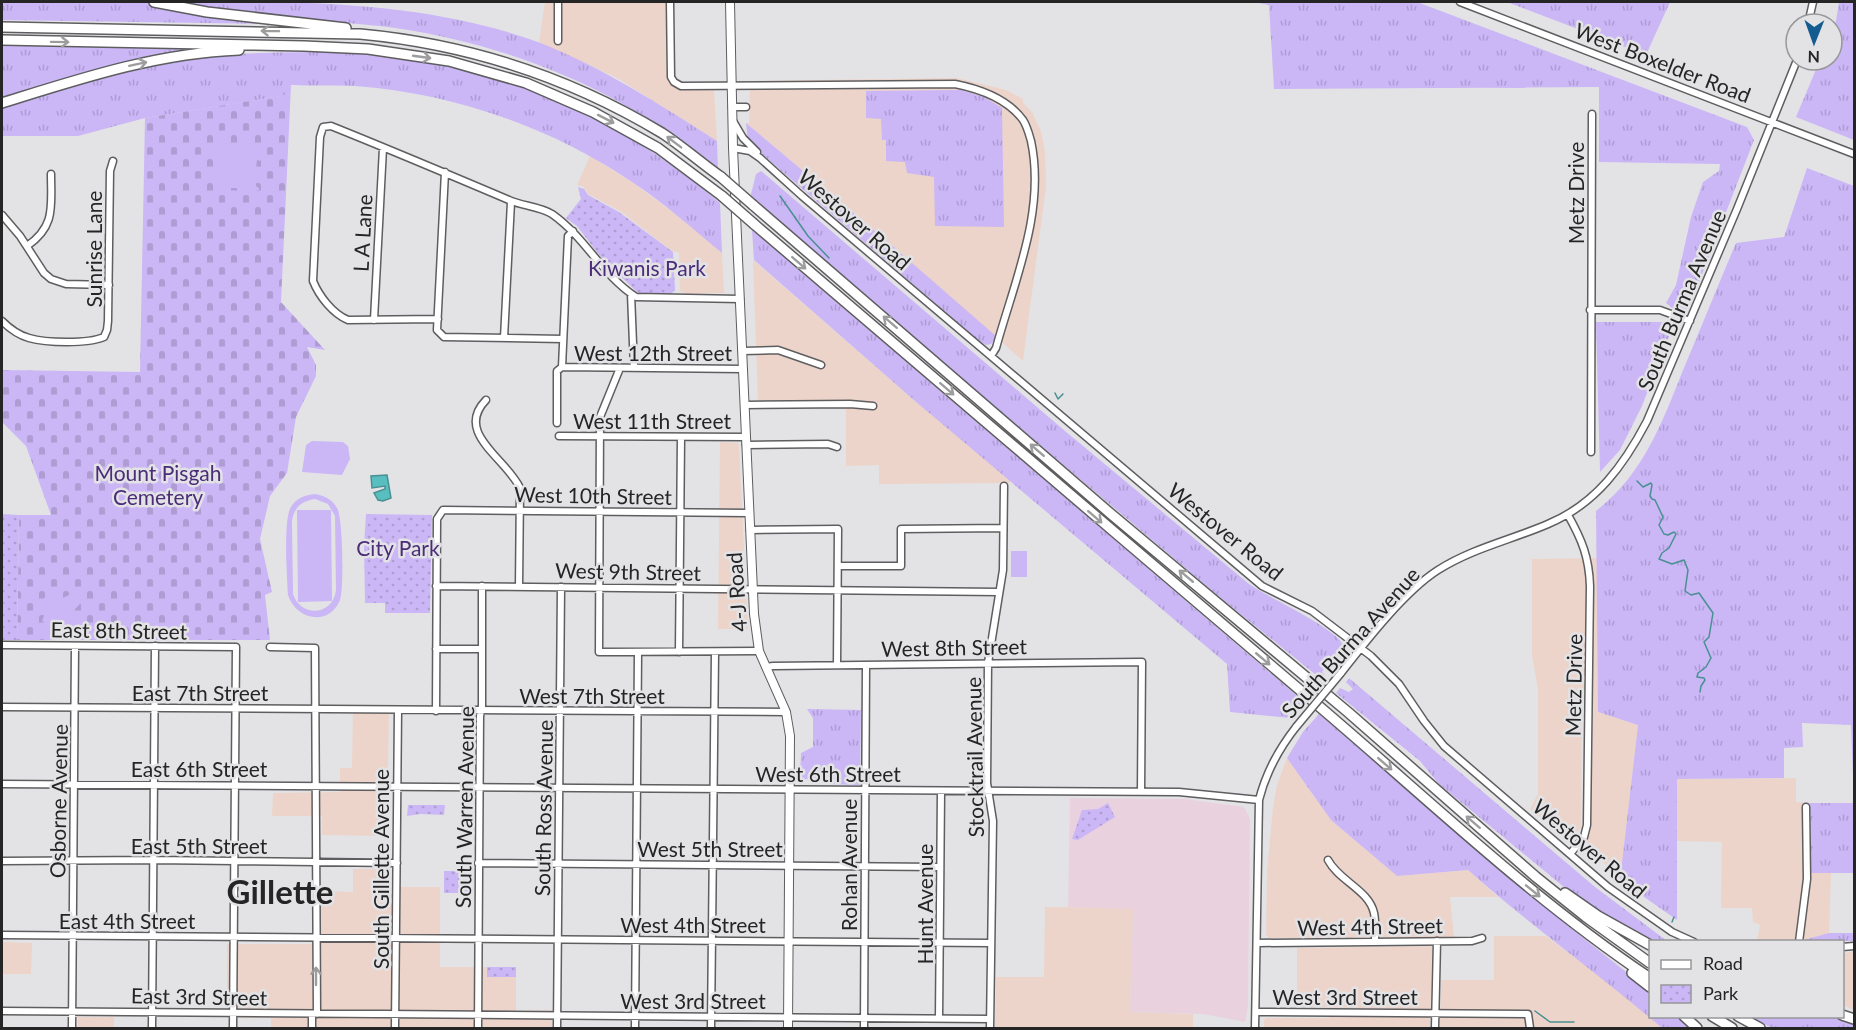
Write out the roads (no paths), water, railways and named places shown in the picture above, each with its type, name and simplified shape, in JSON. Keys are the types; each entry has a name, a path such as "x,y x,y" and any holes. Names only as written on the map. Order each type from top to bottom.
{"highway":[{"path":"154,2 207,12 438,40 544,75 623,111 664,135 721,177 1491,838 1586,917 1649,962"},
{"path":"2,27 360,34 430,43 492,57"},
{"path":"2,40 304,46 390,52 449,61 481,69 562,98 620,126 658,148 722,196 1332,718 1471,840 1649,986"},
{"path":"2,103 107,71 198,54 291,49 390,52"},
{"path":"1491,838 1598,916 1649,944"},
{"path":"1573,923 1649,977"},
{"path":"1685,1018 1697,1029"},
{"path":"1714,1018 1732,1029"},
{"path":"1740,1018 1760,1029"}],"main road":[{"name":"4-J Road","path":"730,2 733,148 753,590 759,651 786,712 790,736 788,1029"}],"street":[{"path":"558,2 558,41"},
{"path":"670,2 672,76 674,82 681,86 956,84 974,88 997,98 1024,121 1033,149 1034,204 1022,258 996,348 991,356"},
{"name":"West Boxelder Road","path":"1460,2 1854,154"},
{"name":"South Burma Avenue","path":"1255,1029 1259,800 1270,766 1279,748 1413,591 1441,568 1488,545 1548,525 1568,515 1603,487 1615,474 1633,448 1647,421 1792,72"},
{"path":"732,107 746,107"},
{"name":"Metz Drive","path":"1591,452 1592,114"},
{"path":"733,121 743,138 758,152 760,158"},
{"path":"438,319 348,320 341,317 317,291 313,281 320,136 323,127 331,126 445,172 511,202 549,212 573,231 600,264 631,294 641,298 740,299"},
{"name":"L A Lane","path":"374,320 383,148"},
{"name":"Westover Road","path":"733,148 750,151 760,158 1262,586 1312,611 1362,648 1399,684 1444,746 1608,887 1642,913 1690,940"},
{"name":"Sunrise Lane","path":"2,321 29,338 90,341 104,337 108,321 110,171 113,160"},
{"path":"445,172 437,330 444,338 563,339"},
{"path":"27,246 44,231 49,222 51,174"},
{"path":"504,338 511,202"},
{"path":"2,215 27,246 44,273 58,282 109,285"},
{"path":"557,423 557,371 562,367 568,236 573,231"},
{"path":"631,294 634,368"},
{"path":"1590,310 1660,310 1690,321"},
{"path":"742,351 778,350 821,365"},
{"name":"West 12th Street","path":"562,367 743,369"},
{"path":"620,368 600,417 599,652 759,651"},
{"path":"486,400 475,414 476,426 485,444 515,477 520,488 519,587"},
{"path":"745,405 850,404 873,406"},
{"name":"West 11th Street","path":"559,436 681,436 828,444 837,447"},
{"path":"679,652 681,436"},
{"name":"Stocktrail Avenue","path":"990,1029 993,821 988,791 988,663 1003,570 1004,486"},
{"name":"West 10th Street","path":"436,586 437,519 443,510 749,513"},
{"name":"Metz Drive","path":"1568,515 1583,543 1587,556 1590,597 1587,825 1584,837 1570,854"},
{"path":"838,566 901,566 901,528 1003,528"},
{"path":"750,530 838,529 837,665"},
{"path":"436,586 436,711"},
{"name":"West 9th Street","path":"436,586 999,592"},
{"name":"South Warren Avenue","path":"478,1029 478,863 483,586"},
{"name":"South Ross Avenue","path":"557,1029 561,587"},
{"name":"East 8th Street","path":"2,645 236,647 235,709"},
{"name":"Osborne Avenue","path":"72,1029 75,646"},
{"path":"152,1029 155,646"},
{"path":"270,647 315,648 316,938 312,1029"},
{"path":"435,649 482,650"},
{"path":"635,1029 638,652"},
{"path":"711,1029 715,652"},
{"name":"West 8th Street","path":"766,667 1142,662 1141,792"},
{"name":"Rohan Avenue","path":"864,1029 866,665"},
{"name":"East 7th Street","path":"2,707 398,710"},
{"path":"233,1029 235,709"},
{"name":"West 7th Street","path":"398,710 786,712"},
{"name":"South Gillette Avenue","path":"395,1029 398,710"},
{"name":"East 6th Street","path":"2,784 397,787"},
{"name":"West 6th Street","path":"397,787 1179,792 1259,800"},
{"name":"Hunt Avenue","path":"939,1018 941,791"},
{"path":"1798,940 1807,879 1806,807"},
{"path":"1328,860 1333,870 1366,897 1374,912 1375,942"},
{"name":"East 5th Street","path":"2,861 397,863"},
{"name":"West 5th Street","path":"478,863 940,867"},
{"name":"East 4th Street","path":"2,935 396,938"},
{"name":"West 4th Street","path":"396,938 991,943"},
{"name":"West 4th Street","path":"1257,943 1472,941 1482,938"},
{"path":"1435,1029 1437,941"},
{"name":"East 3rd Street","path":"2,1011 395,1014"},
{"name":"West 3rd Street","path":"1256,1012 1528,1014 1530,1029"},
{"name":"West 3rd Street","path":"395,1014 990,1019"}],"water":[{"path":"387,475 391,498 378,500 374,493 385,489 385,486 372,488 371,476"}],"waterway":[{"path":"780,196 808,236 829,258"},
{"path":"1055,393 1058,399 1063,394"},
{"path":"1637,481 1643,487 1651,483 1650,496 1655,500 1663,517 1659,525 1664,534 1674,532 1676,534 1669,548 1662,553 1659,559 1672,564 1684,560 1688,570 1685,591 1691,595 1699,593 1713,613 1709,637 1704,642 1711,658 1697,677 1705,680 1700,692"},
{"path":"1672,922 1674,917"},
{"path":"1535,1011 1550,1022 1574,1022"}],"district":[{"name":"Gillette","path":"280,891"}],"park label":[{"name":"Kiwanis Park","path":"647,267"},
{"name":"Mount Pisgah Cemetery","path":"158,484"},
{"name":"City Park","path":"398,547"}]}
